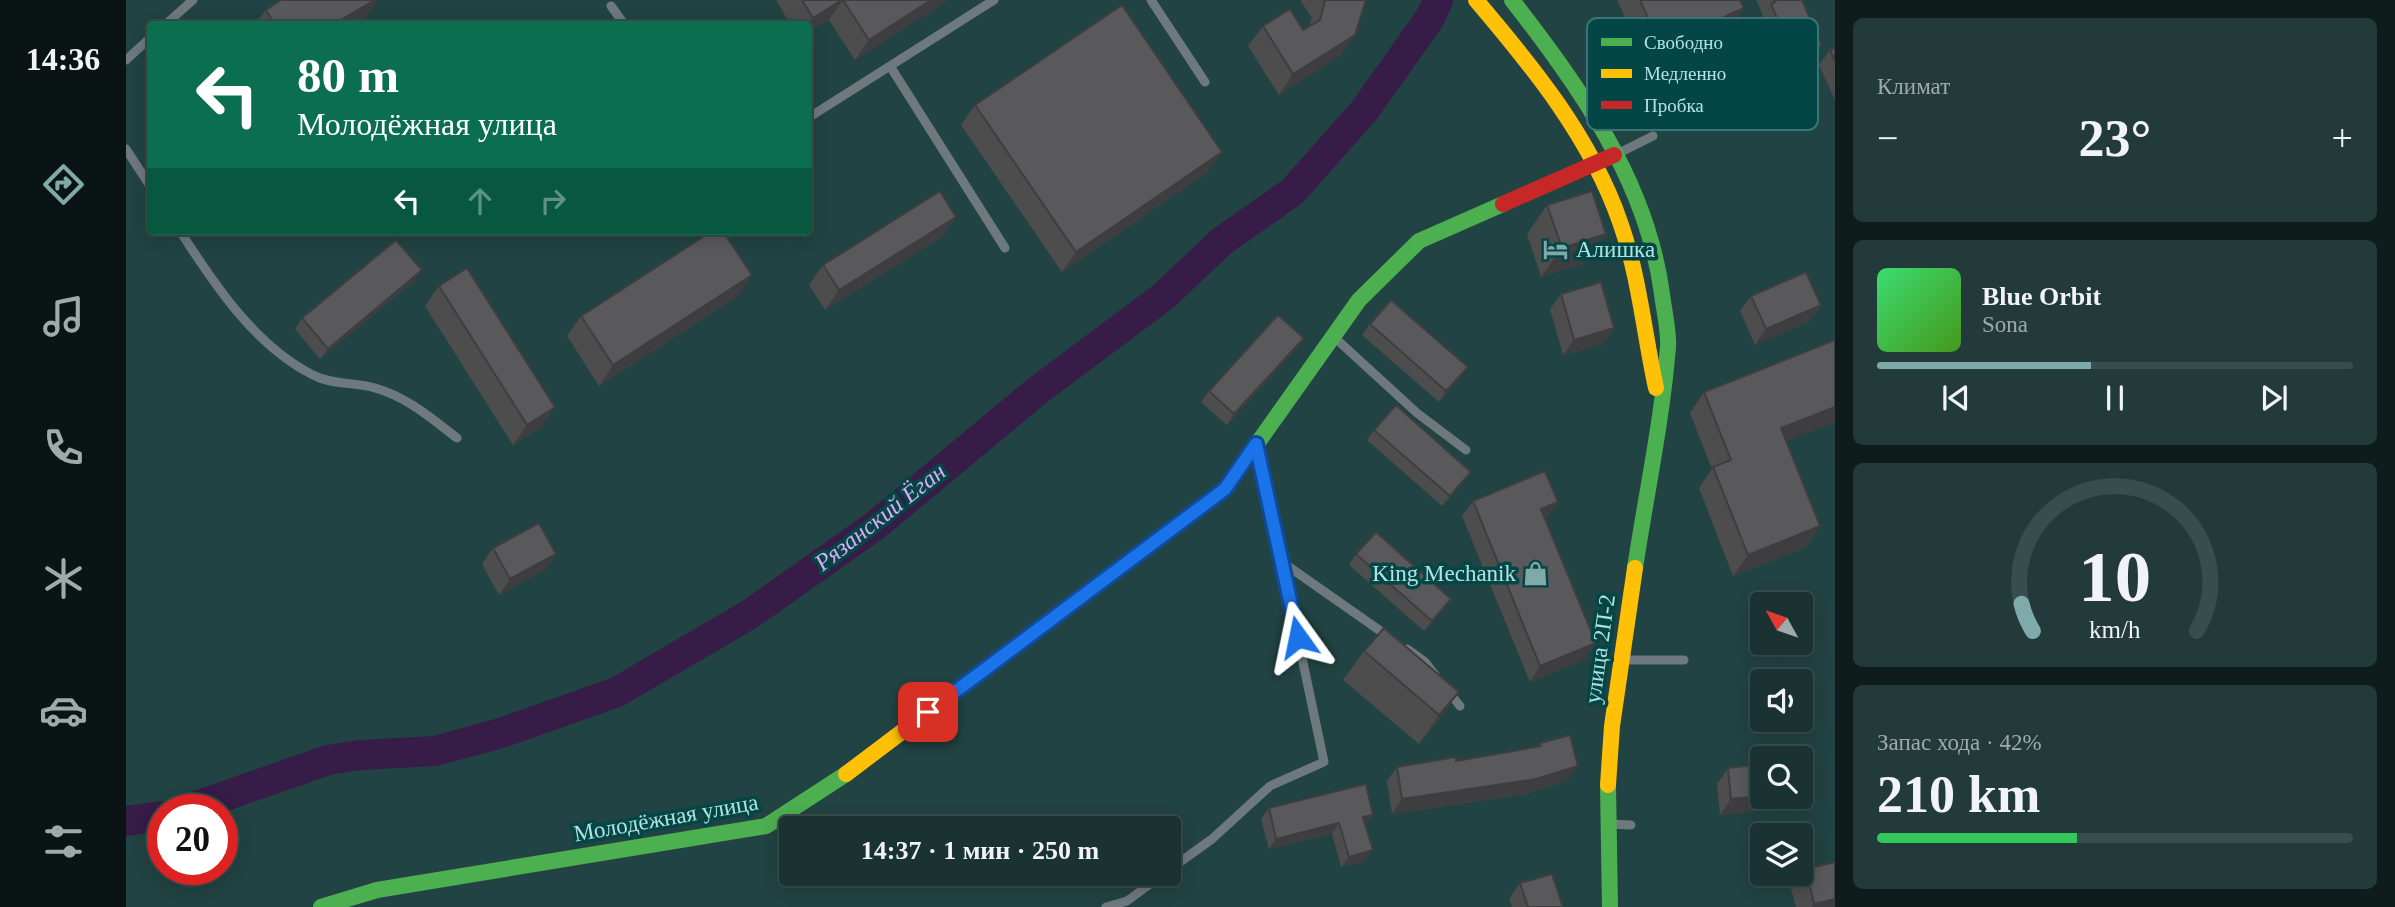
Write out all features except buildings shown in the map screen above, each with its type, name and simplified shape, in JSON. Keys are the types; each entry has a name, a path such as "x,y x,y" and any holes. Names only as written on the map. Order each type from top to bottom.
{"street":[{"name":"улица 2П-2","path":"1476,0 1527,59 1572,122 1613,203 1637,286 1646,348 1659,399"},
{"name":"улица 2П-2","path":"1512,0 1548,46 1587,106"},
{"name":"улица 2П-2","path":"1601,130 1636,195 1662,293 1668,345 1612,726 1607,824 1610,907"},
{"name":"Молодёжная улица","path":"321,907 377,890 766,826 823,792 1225,489 1359,300 1419,241 1614,155"}],"lane":[{"path":"169,21 193,0"},
{"path":"812,115 994,0"},
{"path":"1151,0 1205,82"},
{"path":"611,6 622,21"},
{"path":"126,60 147,41"},
{"path":"890,66 1005,248"},
{"path":"1614,155 1653,136"},
{"path":"126,149 147,181"},
{"path":"183,235 212,279 250,324 287,359 315,376 373,387 404,398 457,438"},
{"path":"1333,336 1417,413 1466,450"},
{"path":"1181,861 1212,839 1270,786 1324,762 1256,444"},
{"path":"1282,562 1425,662 1460,706"},
{"path":"1621,660 1684,660"},
{"path":"1607,824 1631,825"},
{"path":"1106,907 1127,901 1147,886"}],"shaded area":[{"path":"1427,0 1449,0 1416,56 1402,41 1419,18"}],"waterway":[{"name":"Рязанский Ёган","path":"231,794 328,760 360,755 435,751 501,733 617,692 750,614 876,525 1037,391 1164,296 1222,241 1292,192 1364,111 1430,18 1438,0"},
{"name":"Рязанский Ёган","path":"126,821 147,818"}],"traffic: fast":[{"path":"1512,0 1587,105"},
{"path":"1602,130 1642,213 1654,253 1668,334 1658,430 1635,568"},
{"path":"1110,575 1225,489 1359,300 1419,241 1503,204"},
{"path":"321,907 377,890 766,826 846,774"},
{"path":"1608,785 1610,907"}],"traffic: slow":[{"path":"1476,0 1558,105 1577,133 1608,191 1627,242 1656,388"},
{"path":"1608,785 1612,726 1635,568"},
{"path":"846,774 1110,575"}],"traffic: jam":[{"path":"1503,204 1614,155"}],"place":[{"name":"Алишка","path":"1556,249"},
{"name":"King Mechanik","path":"1536,573"}],"route":[{"path":"928,712 1225,489 1256,444 1298,637"}]}
